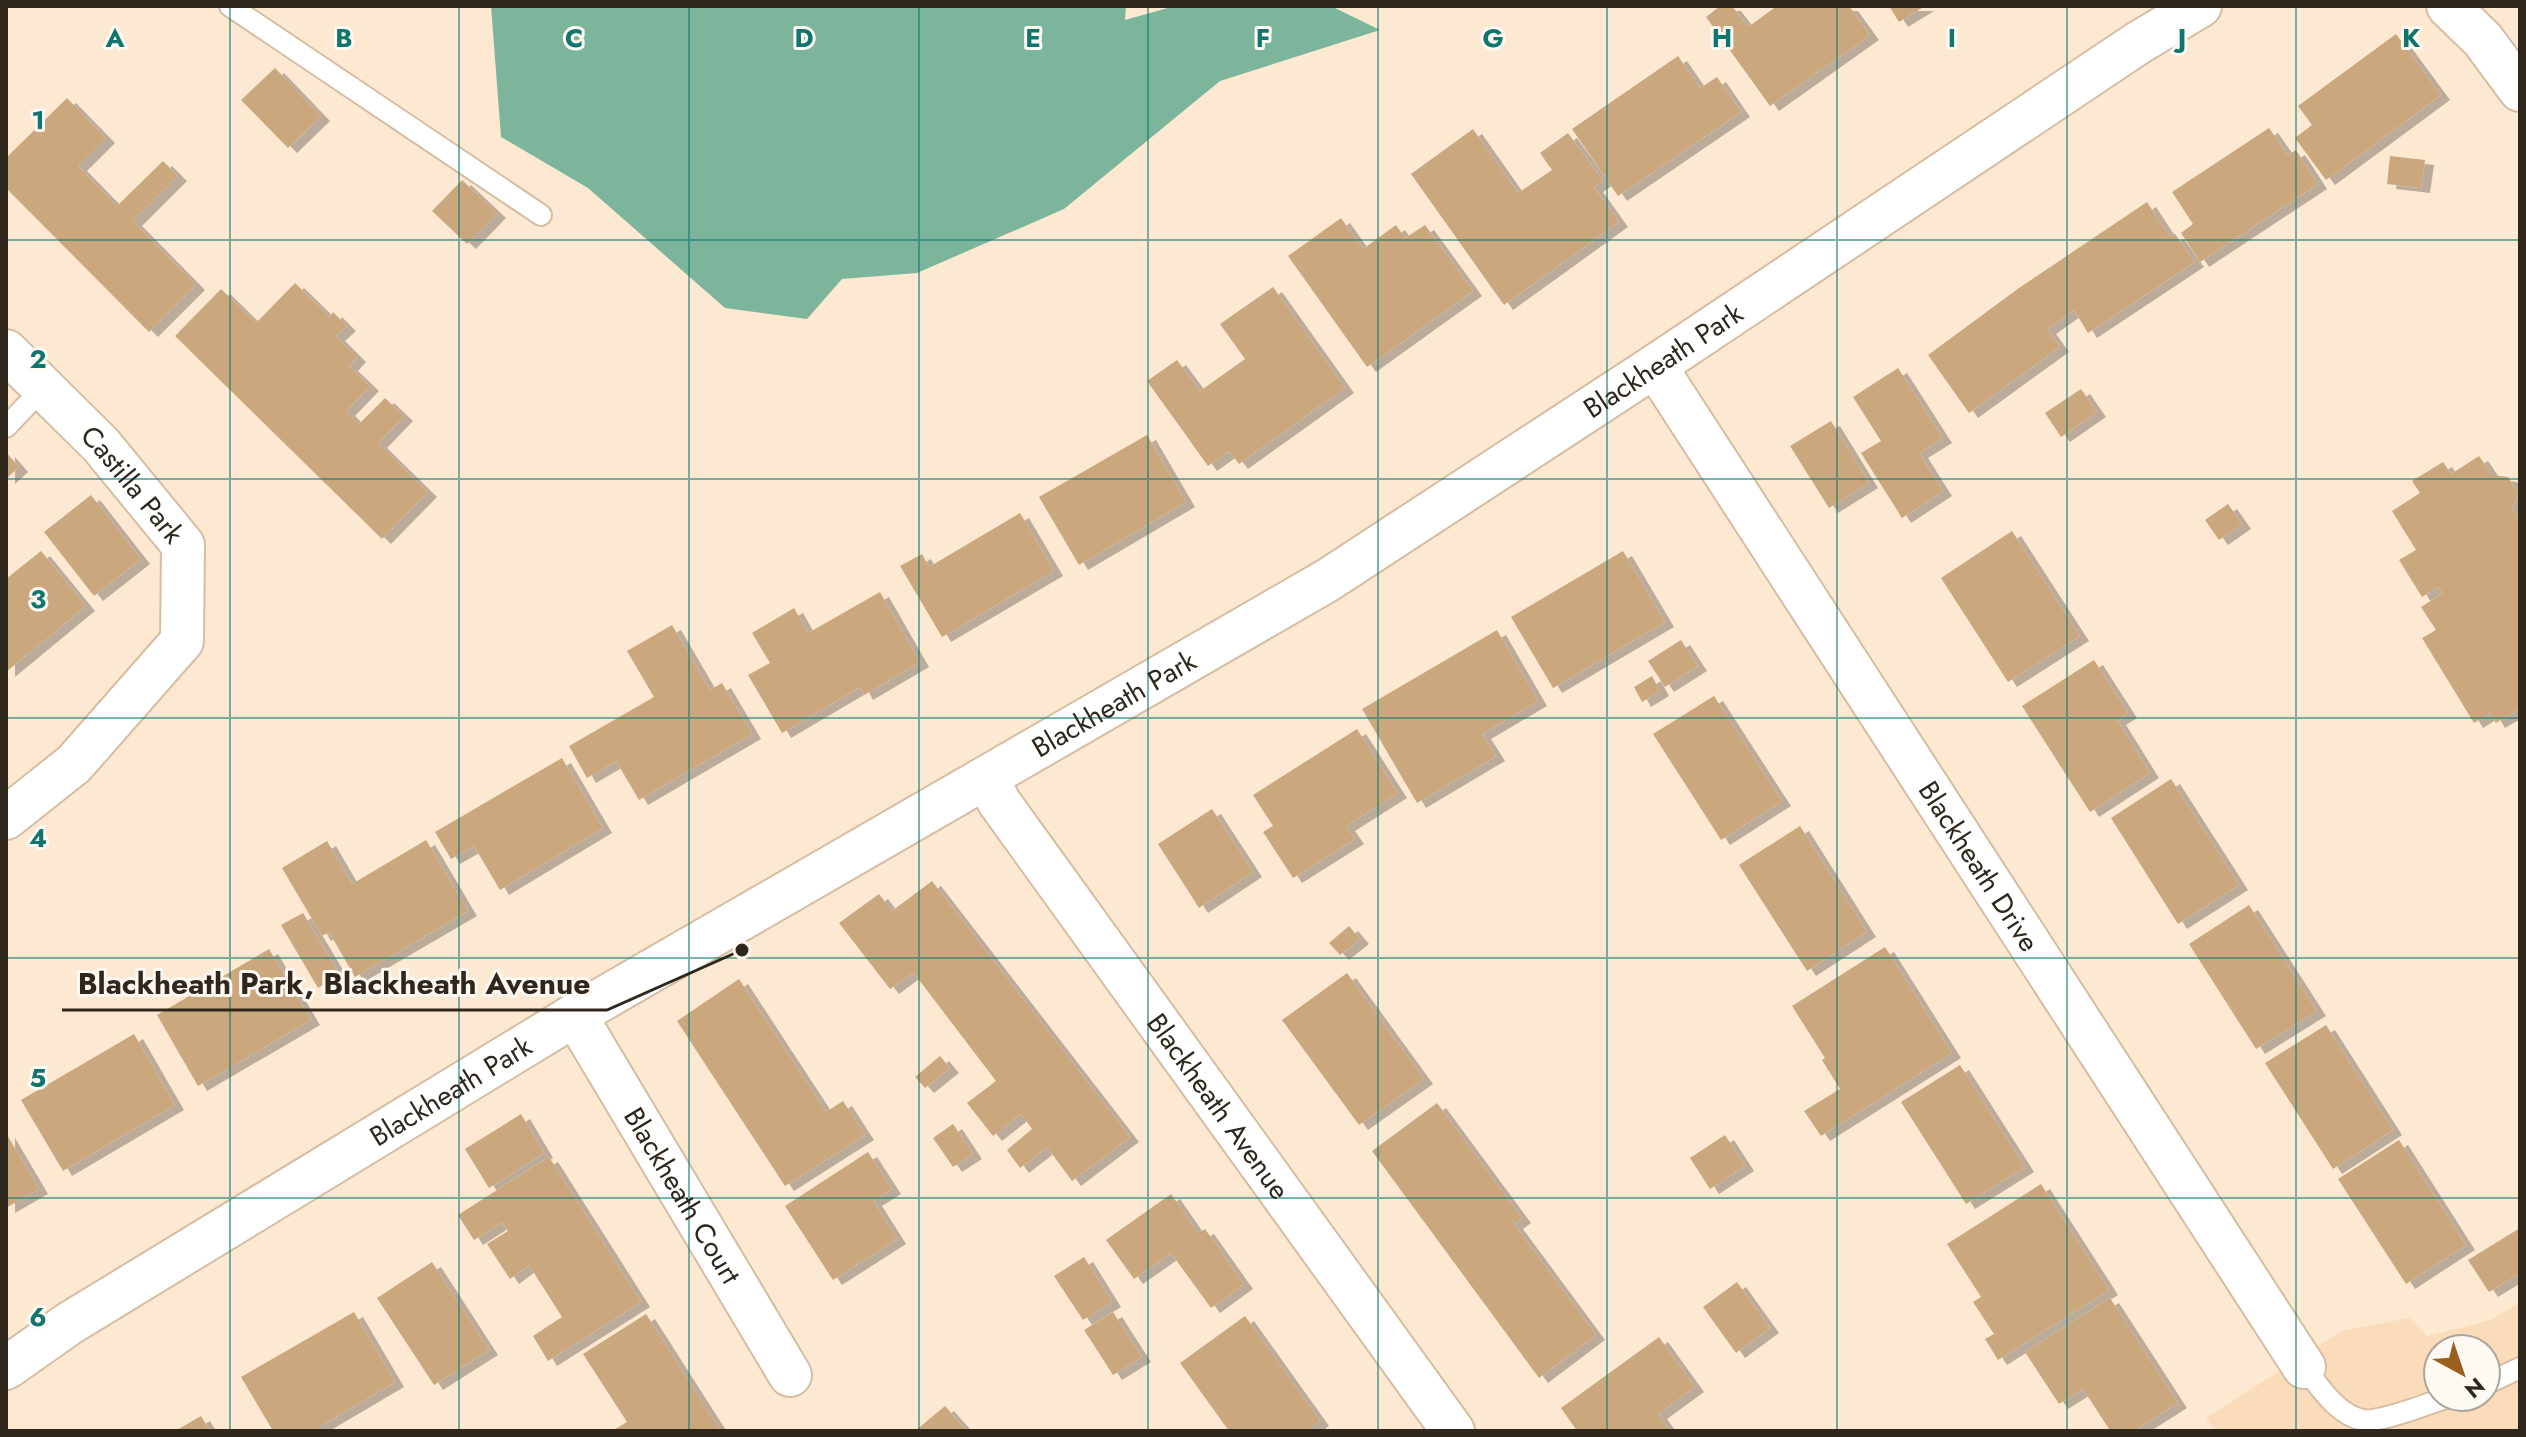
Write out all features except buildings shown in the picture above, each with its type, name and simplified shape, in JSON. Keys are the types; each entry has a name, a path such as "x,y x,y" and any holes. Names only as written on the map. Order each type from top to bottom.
{"street":[{"name":"Blackheath Park","path":"6,1368 70,1323 575,1015 1328,580 2138,43 2200,6"},
{"path":"2448,6 2483,40 2520,90"},
{"name":"Castilla Park","path":"6,351 101,445 183,545 182,641 74,764 6,818"},
{"name":"Blackheath Drive","path":"1655,366 2304,1367"},
{"name":"Blackheath Avenue","path":"987,778 999,802 1453,1431"},
{"name":"Blackheath Court","path":"575,1015 790,1375"}],"lane":[{"path":"230,6 541,215"},
{"path":"6,427 44,387"},
{"path":"2304,1367 2324,1394 2345,1412 2365,1421 2422,1406"}],"shaded area":[{"path":"2520,1302 2520,1431 2215,1431 2206,1418 2342,1331 2409,1318 2424,1333 2422,1413 2502,1413 2502,1333 2439,1333 2491,1320"}],"green space":[{"path":"491,6 1126,6 1125,20 1175,6 1331,6 1380,30 1220,81 1064,209 917,273 842,279 807,319 725,308 588,188 501,137"}],"place":[{"name":"Blackheath Park, Blackheath Avenue","path":"742,950"}]}
